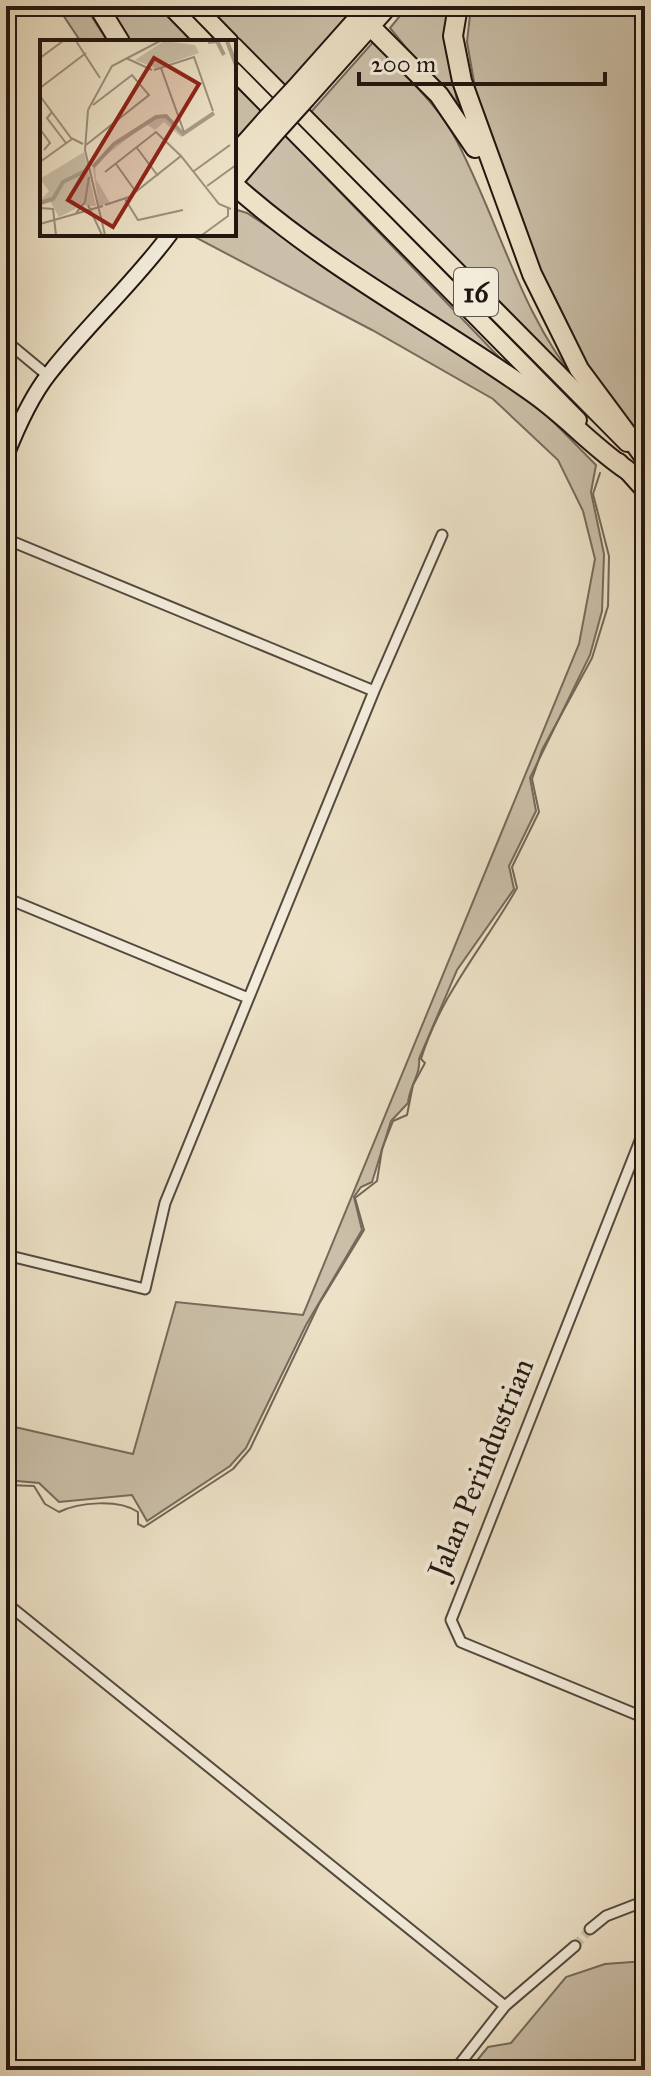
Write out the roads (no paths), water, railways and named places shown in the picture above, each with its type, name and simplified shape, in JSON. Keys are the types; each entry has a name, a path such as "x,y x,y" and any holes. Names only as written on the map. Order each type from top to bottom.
{"highway":[{"path":"98,6 119,40"},
{"path":"170,6 203,40"},
{"name":"16","path":"195,6 228,40"},
{"path":"236,179 272,125 363,13 388,6"},
{"path":"458,6 453,36 462,81 498,189 565,345 595,394 645,460"},
{"path":"363,13 455,115 498,189"},
{"name":"16","path":"236,48 645,460"},
{"name":"16","path":"236,73 645,491"},
{"path":"236,154 272,125"},
{"path":"236,184 284,230"},
{"path":"236,206 284,230 534,394 627,470"}],"main road":[{"path":"148,264 169,236"},
{"path":"6,456 19,424 47,375 148,264 179,236"}],"street":[{"path":"6,341 47,375"},
{"path":"6,1255 145,1289 165,1203 374,691 442,535"},
{"path":"6,539 374,691"},
{"path":"6,898 248,998"},
{"name":"Jalan Perindustrian","path":"645,1128 451,1620 461,1642 645,1718"},
{"path":"6,1603 505,2006"},
{"path":"590,1929 606,1916 645,1901"},
{"path":"455,2070 505,2006 575,1946"}],"waterway":[{"path":"6,1500 8,1485 34,1486 45,1504 59,1512 88,1504 120,1505 138,1512 138,1524 144,1527 233,1469 250,1449 319,1304 364,1230 355,1198 377,1181 382,1149 393,1121 407,1115 413,1085 425,1063 421,1059 440,1013 517,888 512,867 539,812 532,779 542,750 592,658 608,606 609,556 593,494 600,473"}],"tunnel":[{"path":"575,1946 590,1929"}]}
